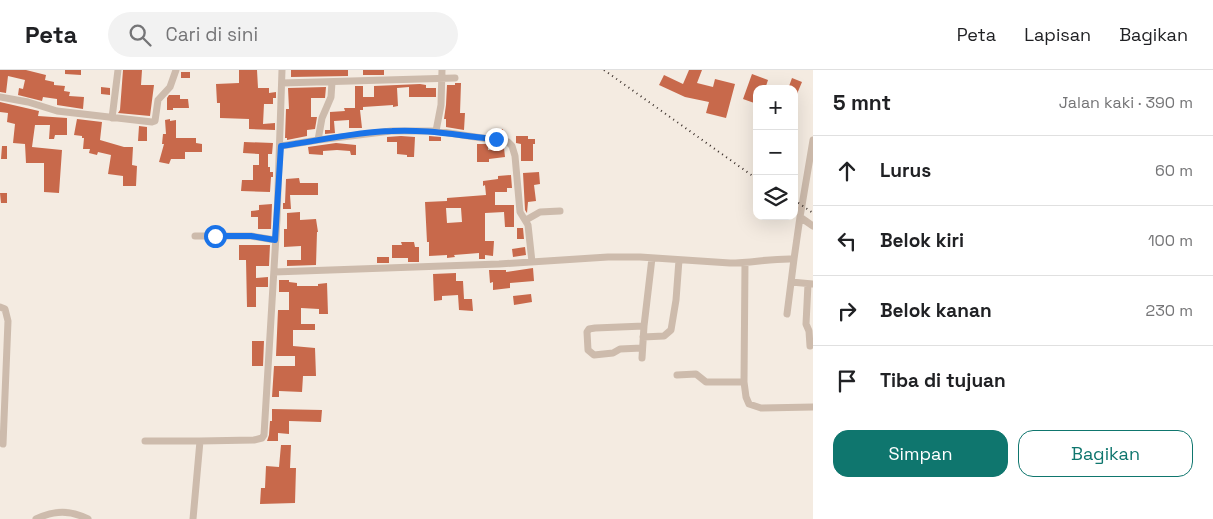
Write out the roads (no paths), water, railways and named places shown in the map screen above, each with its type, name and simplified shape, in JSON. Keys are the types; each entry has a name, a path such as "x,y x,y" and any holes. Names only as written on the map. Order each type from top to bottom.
{"street":[{"path":"112,118 118,70"},
{"path":"0,97 28,102 57,111 152,122 155,121 158,100 170,87 176,70"},
{"path":"145,440 254,440 262,438 264,435 281,146 282,70"},
{"path":"436,131 442,70"},
{"path":"282,83 455,78"},
{"path":"318,140 322,118 331,98 332,82"},
{"path":"281,146 391,131 436,131 508,142 516,156 520,212 528,225 532,262"},
{"path":"787,314 813,140"},
{"path":"526,220 540,212 560,211"},
{"path":"800,219 813,226"},
{"path":"195,236 251,236 275,240"},
{"path":"274,272 532,262 608,257 745,263 774,259 794,259"},
{"path":"642,358 652,258"},
{"path":"643,336 664,336 671,330 676,300 679,260"},
{"path":"745,263 744,382 746,398 749,404 761,408 813,407"},
{"path":"791,282 811,284 806,324 810,346"},
{"path":"0,307 5,309 8,321 3,378 4,444"},
{"path":"642,348 620,349 613,353 594,355 588,350 587,332 595,328 644,326"},
{"path":"678,375 696,374 706,382 744,382"},
{"path":"193,519 200,441"},
{"path":"36,519 62,512 76,513 88,519"}],"railway":[{"path":"604,70 753,176"},
{"path":"798,203 813,213"}]}
